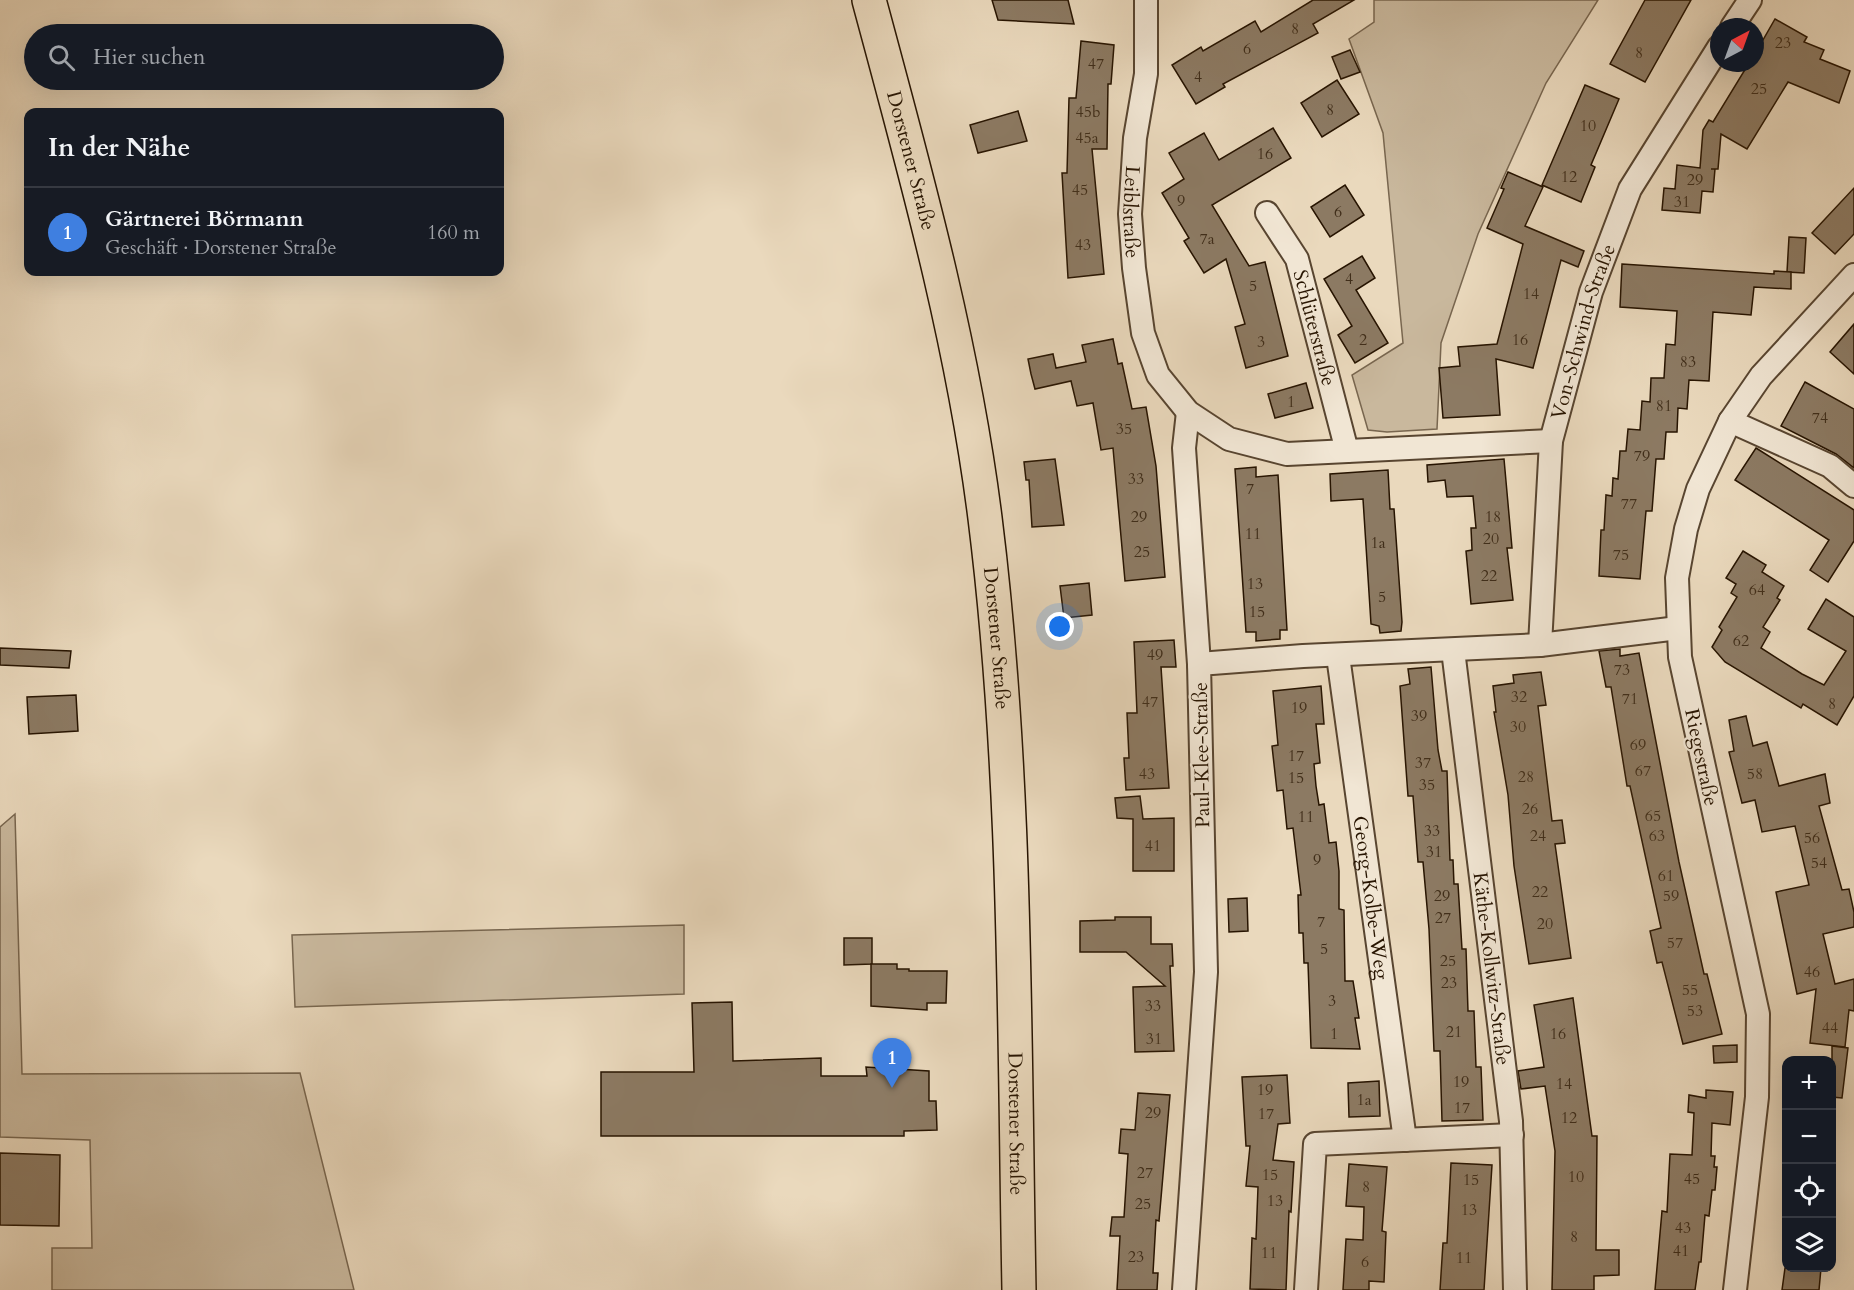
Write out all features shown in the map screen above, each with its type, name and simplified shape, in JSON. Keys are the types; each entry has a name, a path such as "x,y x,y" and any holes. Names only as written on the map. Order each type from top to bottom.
{"main road":[{"name":"Dorstener Straße","path":"868,0 943,287 968,408 985,516 998,636 1007,766 1019,1290"}],"street":[{"name":"Leiblstraße","path":"1146,0 1146,74 1135,138 1130,214 1134,268 1143,333 1158,375 1188,412 1229,439 1287,454 1551,441"},
{"path":"1738,18 1750,0"},
{"name":"Von-Schwind-Straße","path":"1540,645 1551,441 1591,292 1630,189 1710,62"},
{"name":"Schlüterstraße","path":"1266,213 1297,259 1347,451"},
{"name":"Riegestraße","path":"1736,1290 1757,1097 1758,1014 1680,657 1677,578 1686,529 1698,489 1730,421 1761,376 1854,275"},
{"path":"1188,412 1184,448 1199,664"},
{"path":"1730,421 1830,466 1854,486"},
{"name":"Paul-Klee-Straße","path":"1184,1290 1206,972 1199,664 1540,645 1678,628"},
{"name":"Käthe-Kollwitz-Straße","path":"1453,650 1512,1136 1515,1290"},
{"name":"Georg-Kolbe-Weg","path":"1338,656 1406,1140"},
{"path":"1306,1290 1315,1144 1512,1136"}],"shaded area":[{"path":"1374,0 1598,0 1546,83 1478,234 1441,343 1437,429 1387,432 1368,430 1352,375 1403,343 1383,133 1349,39 1374,22"},
{"path":"15,814 22,1074 300,1073 354,1290 52,1290 52,1248 92,1248 90,1140 0,1137 0,827"},
{"path":"684,925 684,994 295,1007 292,935"}],"building":[{"path":"992,0 1068,0 1074,24 998,20"},
{"path":"1313,0 1354,0 1313,24 1318,33 1223,84 1225,87 1196,104 1172,65 1201,47 1203,51 1255,21 1261,32"},
{"path":"1645,0 1691,0 1645,82 1610,64"},
{"path":"1775,19 1807,37 1804,42 1824,50 1820,59 1850,71 1839,103 1788,82 1747,149 1721,134 1718,169 1715,169 1713,192 1702,191 1700,213 1662,210 1664,188 1675,189 1677,165 1700,168 1703,130 1709,120 1713,122 1744,72 1764,72 1764,38"},
{"path":"1081,41 1114,45 1111,84 1108,84 1107,149 1092,149 1104,274 1068,278 1062,173 1067,173 1069,98 1076,98"},
{"path":"1350,50 1360,72 1341,79 1332,57"},
{"path":"1337,80 1359,114 1322,137 1301,103"},
{"path":"1585,85 1619,99 1591,165 1595,167 1581,202 1542,185"},
{"path":"1018,111 1027,141 978,153 970,125"},
{"path":"1273,128 1291,158 1212,205 1249,266 1265,262 1288,356 1246,368 1235,327 1245,324 1226,259 1204,273 1184,241 1189,238 1162,193 1184,179 1169,153 1204,133 1219,160"},
{"path":"1508,172 1543,187 1525,226 1584,251 1578,267 1561,260 1533,368 1496,359 1500,415 1443,418 1439,368 1460,366 1458,347 1497,344 1523,244 1487,228 1504,189 1501,188"},
{"path":"1345,185 1364,215 1330,237 1311,207"},
{"path":"1854,188 1854,234 1835,254 1812,233"},
{"path":"1789,237 1806,238 1804,273 1787,272"},
{"path":"1362,256 1375,278 1356,290 1388,343 1355,363 1338,335 1352,326 1324,279"},
{"path":"1622,264 1774,274 1774,271 1791,272 1791,289 1754,287 1751,315 1713,312 1709,381 1689,380 1687,409 1678,408 1677,432 1666,432 1664,459 1656,459 1652,511 1646,511 1640,579 1599,576 1601,530 1604,530 1606,495 1612,496 1613,478 1618,479 1620,451 1626,451 1628,429 1640,430 1642,401 1650,402 1651,378 1664,378 1666,344 1675,345 1677,311 1620,307"},
{"path":"1854,324 1854,374 1830,352"},
{"path":"1113,339 1118,364 1122,363 1132,409 1146,407 1156,466 1165,577 1125,581 1113,448 1101,450 1093,403 1077,406 1071,381 1035,389 1031,374 1028,359 1053,354 1056,368 1086,362 1082,345"},
{"path":"1805,382 1854,409 1854,468 1836,454 1781,426"},
{"path":"1306,383 1313,408 1275,418 1268,394"},
{"path":"1756,448 1854,510 1854,541 1828,582 1810,570 1829,540 1735,480"},
{"path":"1055,459 1064,525 1032,527 1029,480 1026,480 1024,462"},
{"path":"1504,459 1512,548 1507,548 1513,600 1471,604 1466,551 1472,550 1471,528 1476,528 1473,496 1447,497 1445,480 1428,482 1427,465"},
{"path":"1256,467 1256,477 1278,475 1287,630 1280,630 1280,639 1256,641 1256,632 1246,632 1235,469"},
{"path":"1388,470 1390,509 1394,509 1402,622 1401,631 1380,633 1379,626 1371,624 1363,499 1331,501 1330,474"},
{"path":"1743,551 1766,565 1762,572 1784,586 1777,598 1780,600 1763,627 1770,632 1761,648 1802,674 1824,685 1846,651 1808,629 1826,599 1854,617 1854,696 1837,725 1803,704 1801,708 1725,662 1712,647 1722,630 1719,627 1737,597 1731,593 1736,584 1726,578"},
{"path":"1089,583 1092,615 1064,618 1060,586"},
{"path":"1174,640 1176,667 1161,667 1169,788 1126,790 1124,758 1129,758 1127,713 1137,713 1134,642"},
{"path":"0,648 71,651 69,668 0,665"},
{"path":"1620,649 1620,656 1639,653 1679,862 1704,974 1707,974 1722,1034 1683,1044 1662,962 1657,963 1650,931 1661,928 1630,786 1627,786 1611,687 1606,687 1599,651"},
{"path":"1431,667 1438,750 1442,771 1447,771 1450,860 1453,860 1454,884 1458,884 1462,949 1466,949 1468,1011 1474,1011 1476,1067 1481,1067 1483,1120 1442,1121 1440,1051 1434,1051 1429,929 1423,862 1418,862 1413,796 1408,796 1400,686 1410,684 1408,669"},
{"path":"1541,672 1546,705 1538,706 1552,821 1562,820 1565,843 1555,844 1571,958 1529,964 1514,866 1508,795 1494,712 1496,712 1493,686 1514,683 1513,675"},
{"path":"1321,686 1324,724 1316,724 1320,763 1314,764 1316,786 1319,805 1324,804 1329,843 1336,842 1339,909 1344,910 1345,981 1353,981 1359,1018 1355,1018 1360,1049 1311,1048 1308,963 1304,963 1303,933 1299,933 1298,895 1301,895 1293,828 1287,829 1283,790 1277,791 1272,746 1278,745 1273,691"},
{"path":"76,695 78,731 29,734 27,697"},
{"path":"1746,716 1753,746 1767,742 1779,786 1825,774 1830,803 1819,806 1842,890 1849,889 1854,912 1854,927 1823,934 1835,984 1854,979 1854,1011 1849,1010 1845,1047 1810,1043 1816,989 1797,994 1776,892 1809,885 1795,826 1762,832 1755,800 1742,803 1729,752 1734,751 1729,720"},
{"path":"1140,796 1143,819 1174,818 1174,871 1133,871 1133,819 1117,818 1115,798"},
{"path":"1247,898 1248,931 1229,932 1228,899"},
{"path":"1115,917 1151,917 1151,944 1172,944 1173,966 1170,966 1174,1051 1135,1052 1133,987 1165,986 1126,952 1080,952 1080,921 1115,920"},
{"path":"844,938 872,938 872,964 844,965"},
{"path":"871,964 897,964 897,969 909,969 909,971 947,971 946,1003 927,1003 927,1010 871,1006"},
{"path":"1573,998 1592,1136 1597,1136 1596,1250 1619,1250 1619,1275 1594,1276 1594,1290 1552,1290 1555,1151 1545,1086 1521,1089 1518,1071 1544,1067 1534,1005"},
{"path":"732,1002 733,1061 821,1058 821,1076 867,1076 866,1067 929,1071 929,1101 936,1101 937,1130 904,1131 904,1136 601,1136 601,1072 694,1072 692,1003"},
{"path":"1737,1045 1737,1062 1714,1063 1713,1046"},
{"path":"1832,1046 1848,1048 1842,1098 1836,1097 1836,1056 1832,1056"},
{"path":"1287,1075 1290,1123 1278,1124 1273,1160 1294,1162 1291,1212 1289,1211 1286,1290 1250,1289 1252,1238 1256,1239 1258,1187 1246,1186 1250,1146 1246,1146 1242,1077"},
{"path":"1379,1081 1380,1116 1349,1117 1348,1083"},
{"path":"1706,1090 1733,1092 1730,1125 1712,1123 1711,1156 1715,1156 1714,1167 1717,1167 1715,1190 1712,1190 1709,1216 1705,1215 1701,1262 1699,1262 1695,1290 1655,1290 1662,1211 1667,1212 1670,1154 1692,1155 1694,1113 1688,1112 1689,1095 1706,1098"},
{"path":"1138,1093 1170,1095 1159,1221 1156,1220 1153,1273 1158,1273 1157,1290 1117,1290 1120,1236 1110,1236 1112,1217 1124,1217 1128,1154 1119,1153 1121,1129 1135,1130"},
{"path":"0,1153 60,1155 59,1226 0,1225"},
{"path":"1451,1163 1492,1165 1484,1290 1440,1290 1443,1243 1447,1243"},
{"path":"1349,1164 1387,1167 1382,1231 1386,1232 1384,1282 1369,1281 1369,1290 1343,1290 1346,1239 1363,1240 1364,1207 1346,1206"},
{"path":"1784,1272 1821,1272 1819,1290 1782,1290"}],"place":[{"name":"Gärtnerei Börmann","path":"892,1088"}]}
